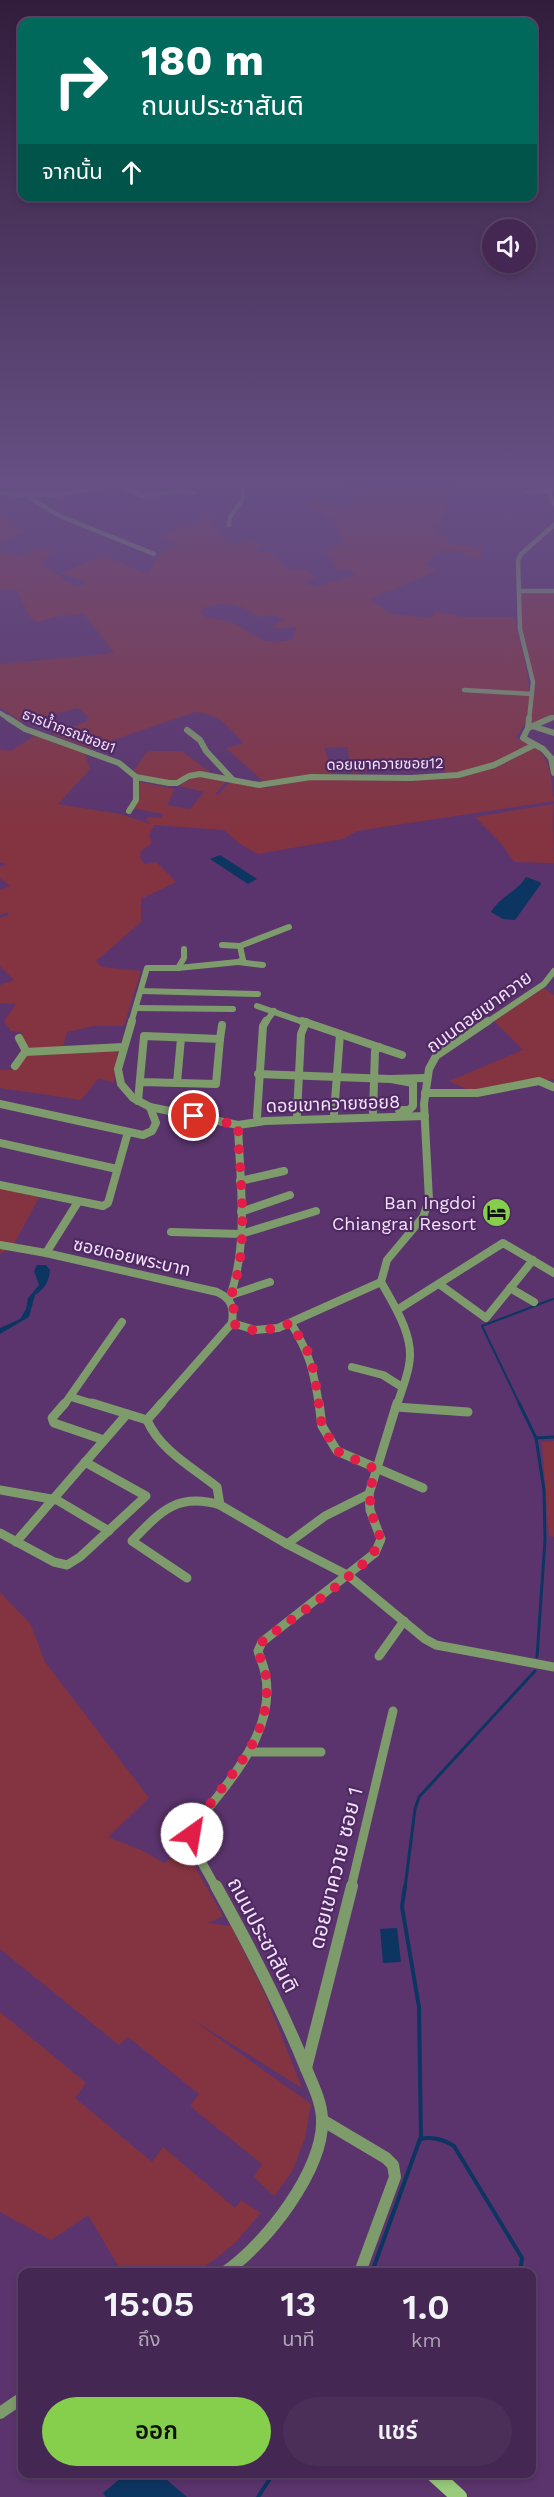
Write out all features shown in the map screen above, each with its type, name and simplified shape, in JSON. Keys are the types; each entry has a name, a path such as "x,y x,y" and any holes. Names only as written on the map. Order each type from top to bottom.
{"street":[{"path":"520,596 520,628 533,682 530,727 523,738 553,757 554,773"},
{"path":"464,690 532,694"},
{"name":"ธารน้ำกรณ์ซอย1","path":"0,713 25,729 108,758 126,767 136,777 169,783 177,783 189,776 200,774 232,779"},
{"path":"530,727 554,717"},
{"path":"530,727 554,733"},
{"path":"187,730 200,740 202,746 232,779"},
{"name":"ดอยเขาควายซอย12","path":"232,779 259,785 311,777 411,778 458,775 494,765 534,745"},
{"path":"129,811 136,800 136,777"},
{"path":"222,945 240,946 289,927"},
{"path":"238,962 243,960 240,946"},
{"path":"178,968 184,958 184,949"},
{"path":"138,1101 121,1084 118,1070 147,968 178,968 238,962 263,964"},
{"name":"ถนนดอยเขาควาย","path":"381,1282 386,1262 425,1214 429,1203 430,1177 425,1116 425,1078 430,1063 436,1056 544,984 554,971"},
{"path":"141,991 258,994"},
{"path":"257,1006 402,1055"},
{"path":"136,1008 233,1009"},
{"path":"257,1116 263,1026 274,1011"},
{"path":"297,1114 301,1034 306,1022"},
{"path":"140,1082 216,1084 222,1025"},
{"path":"334,1114 340,1034"},
{"path":"138,1101 144,1036 220,1039"},
{"path":"20,1038 26,1051"},
{"path":"177,1083 181,1038"},
{"path":"15,1066 22,1053 26,1051 123,1047"},
{"path":"373,1112 375,1051 379,1047"},
{"path":"258,1074 374,1078 413,1083 413,1106 409,1110 399,1110"},
{"path":"390,1079 425,1078"},
{"path":"425,1094 475,1093 539,1081 553,1087"},
{"name":"ดอยเขาควายซอย8","path":"138,1101 150,1107 238,1125 265,1121 425,1116"},
{"path":"0,1104 143,1135 152,1131 156,1123 150,1107"},
{"path":"147,1420 232,1323 234,1305 230,1296 238,1277 241,1234 238,1125"},
{"path":"0,1185 103,1206 108,1203 128,1132"},
{"path":"0,1143 117,1170"},
{"path":"240,1181 284,1171"},
{"path":"241,1212 290,1195"},
{"path":"46,1252 78,1202"},
{"path":"171,1232 241,1234 316,1211"},
{"path":"397,1310 503,1242 554,1273"},
{"name":"ซอยดอยพระบาท","path":"0,1245 46,1252 230,1296"},
{"path":"439,1284 486,1318 533,1260"},
{"path":"230,1296 270,1282"},
{"path":"232,1323 241,1328 263,1332 291,1323 381,1282 397,1310 409,1340 410,1363 369,1494 370,1510 381,1539 380,1546 349,1576"},
{"path":"510,1288 534,1302"},
{"path":"104,1440 52,1420 54,1414 71,1397 122,1322"},
{"path":"291,1323 308,1352 314,1372 322,1426 337,1451 423,1488"},
{"path":"352,1367 383,1375 402,1387"},
{"path":"71,1397 147,1420"},
{"path":"396,1407 468,1412"},
{"path":"16,1542 127,1414"},
{"path":"147,1420 150,1430 172,1451 218,1487 220,1505"},
{"path":"0,1533 54,1562 67,1565 80,1557 146,1496 85,1462"},
{"path":"0,1490 63,1503 109,1531"},
{"path":"287,1544 325,1516 369,1494"},
{"path":"187,1578 132,1541 157,1515 178,1501 201,1500 220,1505 287,1544 349,1576 425,1639 445,1648 554,1668"},
{"name":"ถนนประชาสันติ","path":"232,2268 259,2241 290,2202 311,2170 319,2147 322,2120 319,2103 306,2069 265,1975 191,1843 194,1827 250,1752 267,1706 266,1675 258,1651 262,1642 349,1576"},
{"path":"379,1656 404,1622"},
{"name":"ดอยเขาควาย ซอย 1","path":"306,2069 393,1711"},
{"path":"250,1752 321,1752"},
{"path":"322,2120 386,2158 393,2165 395,2177 361,2268"},
{"path":"0,2413 18,2401"},
{"path":"438,2478 459,2497"}],"shaded area":[{"path":"20,596 379,596 369,600 392,614 431,618 436,611 463,617 514,617 525,663 529,697 528,712 523,726 515,737 529,745 501,760 460,772 447,773 427,762 394,759 386,767 353,774 347,747 324,748 333,774 264,782 226,748 244,743 228,726 211,715 195,712 90,748 52,734 86,722 88,717 78,708 22,722 0,707 0,664 114,653 84,614 54,617 38,622 30,618","holes":["222,604 236,606 260,616 271,615 284,619 273,626 276,629 296,627 293,639 277,642 265,641 232,622 205,617 200,612 207,607"]},
{"path":"520,596 554,596 554,717 528,728 533,682 520,629"},
{"path":"37,734 84,751 90,769 58,804 120,814 151,824 145,819 161,818 163,814 132,808 140,782 175,789 167,805 190,809 204,792 179,786 194,777 227,780 216,793 217,796 231,781 266,788 304,779 471,773 535,748 541,752 548,764 554,801 357,831 343,839 258,854 240,844 224,830 154,825 149,835 152,843 141,851 140,858 145,864 156,862 176,882 141,899 141,922 96,961 102,967 141,971 124,1026 94,1026 67,1032 62,1050 26,1051 19,1038 21,1032 11,1031 4,1021 16,1004 0,1003 0,985 14,980 0,966 0,918 9,915 7,912 0,915 0,890 10,886 0,878 0,867 6,864 0,862 0,749 11,751"},
{"path":"148,751 182,751 211,773 172,780 143,776 133,771"},
{"path":"554,804 554,863 514,862 501,843 475,817"},
{"path":"544,988 554,995 554,1079 475,1093 449,1081 523,1050 494,1021"},
{"path":"118,1049 114,1083 99,1078 81,1100 0,1088 0,1070 14,1070 24,1053"},
{"path":"0,1185 41,1194 12,1247 0,1254"},
{"path":"554,1441 554,1537 549,1536 542,1442"},
{"path":"0,1592 31,1625 45,1662 149,1798 108,1837 141,1850 164,1863 185,1849 223,1916 208,1923 231,1926 264,1992 302,2088 190,2018 311,2104 305,2138 292,2172 274,2196 254,2177 262,2164 190,2106 199,2094 128,2037 119,2045 0,1949"},
{"path":"0,2012 86,2083 75,2098 152,2162 163,2147 235,2208 241,2200 261,2213 234,2244 203,2268 120,2268 88,2215 51,2240 0,2212"}],"water":[{"path":"220,855 257,879 248,884 210,859"},
{"path":"526,877 541,884 515,920 503,919 491,912 498,902"},
{"path":"37,1265 46,1265 50,1270 44,1287 35,1295 29,1317 0,1334 0,1328 20,1319 26,1309 28,1298 39,1285 34,1271"},
{"path":"397,1928 401,1962 383,1963 380,1929"},
{"path":"121,2478 165,2478 187,2497 106,2497 103,2493"}],"waterway":[{"path":"520,1405 482,1326 553,1299"},
{"path":"519,1403 536,1438"},
{"path":"536,1438 554,1437"},
{"path":"536,1438 544,1490 545,1540 537,1657"},
{"path":"405,1888 415,1809 419,1797 535,1671"},
{"path":"405,1886 402,1907 419,2007 421,2139"},
{"path":"421,2139 434,2138 454,2146 522,2258 521,2268"},
{"path":"373,2268 421,2139"},
{"path":"258,2497 270,2478"}],"place":[{"name":"Ban Ingdoi Chiangrai Resort","path":"497,1213"}],"route":[{"path":"192,1834 194,1827 250,1752 258,1734 267,1706 266,1675 258,1651 262,1642 349,1576 375,1553 380,1546 381,1539 370,1510 369,1494 375,1469 337,1451 322,1426 314,1372 308,1352 291,1323 263,1332 241,1328 232,1323 234,1305 230,1298 238,1277 241,1234 238,1125 194,1116"}]}
